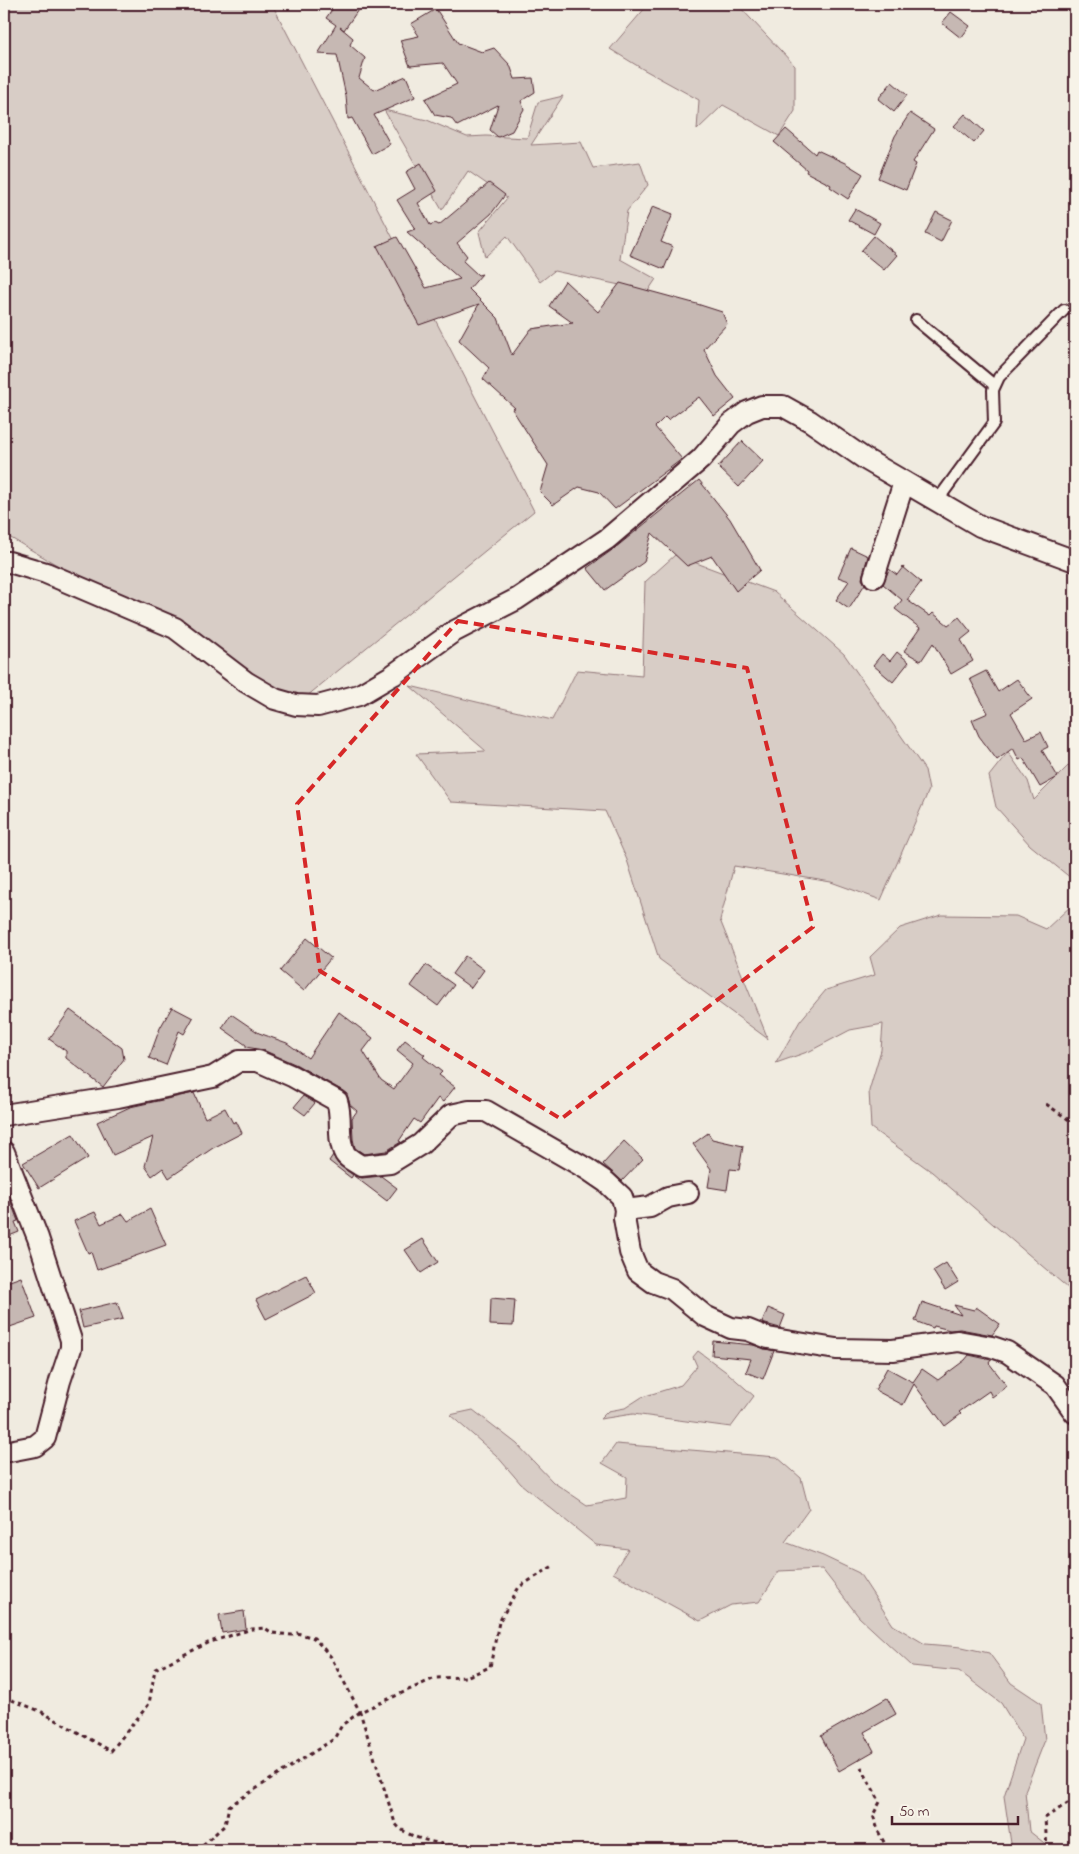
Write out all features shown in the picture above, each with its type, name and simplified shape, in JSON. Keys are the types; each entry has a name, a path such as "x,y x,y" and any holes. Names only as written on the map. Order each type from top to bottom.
{"street":[{"path":"4,562 46,573 176,628 246,682 275,699 296,706 318,706 359,695 394,675 453,632 517,599 607,539 701,459 731,424 747,412 762,406 783,406 810,421 865,459 980,526 1075,562"},
{"path":"874,577 904,482"},
{"path":"4,1115 118,1097 213,1077 238,1061 258,1061 292,1076 337,1101 340,1109 341,1142 346,1155 362,1166 390,1163 421,1144 451,1115 469,1111 486,1111 575,1161 606,1182 622,1197 630,1252 638,1271 653,1282 672,1289 705,1316 731,1328 748,1330 776,1340 836,1349 893,1350 958,1341 992,1348 1007,1352 1055,1385 1075,1413"},
{"path":"4,1152 38,1238 71,1340 71,1348 45,1438 35,1446 4,1452"},
{"path":"625,1210 650,1206 668,1197 688,1193"}],"lane":[{"path":"937,501 994,423 994,385 999,377 1064,310"},
{"path":"916,320 994,385"}],"path":[{"path":"1046,1104 1075,1124"},
{"path":"197,1850 226,1825 229,1806 334,1739 342,1725 360,1712 435,1678 466,1677 490,1667 500,1622 512,1602 518,1587 553,1566"},
{"path":"4,1697 40,1711 111,1751 149,1704 155,1669 210,1642 252,1629 265,1628 272,1633 292,1635 297,1633 314,1638 331,1657 360,1712 395,1823 399,1829 419,1839 483,1850"},
{"path":"861,1767 880,1802 873,1815 885,1844 881,1850"},
{"path":"1047,1850 1045,1818 1075,1798"},
{"path":"829,1850 847,1850"}],"highlighted area":[{"path":"458,621 747,668 813,927 561,1119 320,971 297,804"}],"shaded area":[{"path":"4,4 272,4 534,511 296,705 4,534"},
{"path":"644,4 737,4 795,66 795,111 779,136 723,105 697,130 699,100 610,49 646,7"},
{"path":"563,96 531,145 581,142 593,168 640,162 648,185 627,211 620,259 656,279 648,291 554,271 540,282 507,236 485,257 479,232 507,198 468,171 442,210 384,110 427,120 467,137 527,138 538,102"},
{"path":"675,555 774,592 844,654 925,770 929,790 881,900 831,882 734,866 720,920 768,1039 659,959 627,860 605,811 451,802 416,754 486,751 410,686 552,720 577,670 642,676 645,582"},
{"path":"1008,752 1028,781 1034,800 1075,759 1075,1294 932,1172 871,1128 869,1091 881,1050 883,1024 850,1030 810,1051 776,1063 800,1021 826,990 875,975 870,957 900,928 941,915 1016,916 1046,929 1072,905 1072,879 1030,845 996,807 989,776"},
{"path":"698,1351 754,1396 731,1427 633,1414 600,1419 608,1411 625,1408 642,1397 681,1385 697,1366 693,1357"},
{"path":"473,1410 517,1444 553,1482 587,1505 626,1498 627,1477 602,1463 616,1444 777,1457 801,1478 809,1509 785,1542 823,1556 859,1573 893,1625 925,1644 962,1647 989,1653 1011,1683 1041,1703 1045,1740 1025,1791 1029,1831 1048,1846 1047,1850 1012,1850 1004,1796 1023,1739 1001,1703 959,1671 912,1666 859,1617 822,1569 779,1571 759,1602 731,1605 700,1621 613,1573 628,1549 596,1545 521,1484 496,1455 450,1415"}],"building":[{"path":"336,4 349,4 358,10 344,30 340,27 353,38 350,45 365,58 359,78 374,90 406,76 415,97 374,115 390,144 372,154 352,118 348,119 346,96 337,55 318,54 336,25 326,18"},
{"path":"436,9 458,43 482,52 494,48 510,65 515,79 533,78 535,92 521,101 524,109 512,131 498,137 490,130 498,105 457,126 451,118 435,115 425,99 457,84 443,63 410,66 400,40 419,36 411,24"},
{"path":"951,12 970,26 961,38 942,23"},
{"path":"892,82 907,95 894,112 878,99"},
{"path":"910,113 934,129 913,162 916,164 906,190 878,178 895,136"},
{"path":"965,114 984,131 974,143 954,126"},
{"path":"786,129 815,154 817,150 863,174 848,199 830,187 831,185 806,172 807,170 774,142"},
{"path":"421,163 437,191 418,203 430,225 435,223 439,225 489,183 505,195 491,214 457,243 467,256 463,261 478,275 482,274 469,289 498,318 512,355 531,329 573,323 549,306 565,281 598,312 620,283 722,312 727,324 704,349 717,376 735,399 714,416 699,397 668,420 665,417 655,427 682,459 615,509 599,492 579,487 553,505 540,492 548,465 512,409 515,408 483,379 489,368 459,340 479,304 419,325 377,246 397,237 426,288 460,279 407,232 415,229 397,200 415,189 406,172"},
{"path":"653,206 673,214 661,242 673,247 664,269 630,255"},
{"path":"855,209 880,223 874,234 848,220"},
{"path":"936,212 952,220 941,242 925,234"},
{"path":"874,236 897,255 884,270 861,251"},
{"path":"742,441 763,461 739,487 718,467"},
{"path":"699,480 730,519 760,570 736,591 712,556 687,566 652,533 644,562 605,590 587,568 615,548"},
{"path":"851,548 868,556 862,579 865,584 849,609 836,600 849,581 838,577"},
{"path":"903,567 921,582 907,600 930,616 933,613 948,625 959,617 971,632 961,640 973,661 951,674 933,643 921,661 904,651 920,628 895,609 902,600 883,584 889,569 897,575"},
{"path":"897,652 909,662 893,682 873,665 882,654 890,661"},
{"path":"986,671 998,692 1017,679 1032,699 1011,713 1026,739 1041,732 1048,747 1042,750 1058,777 1040,787 1023,758 1019,760 1013,748 997,760 979,736 972,720 988,713 970,679"},
{"path":"307,938 331,958 304,991 280,971"},
{"path":"465,956 484,970 471,988 452,974"},
{"path":"426,965 454,985 438,1006 411,986"},
{"path":"172,1007 193,1018 184,1034 179,1031 166,1065 149,1058 160,1028"},
{"path":"70,1010 122,1048 124,1059 103,1087 66,1058 66,1051 49,1039"},
{"path":"339,1012 373,1038 363,1051 381,1080 394,1089 413,1063 397,1050 405,1040 425,1055 423,1057 442,1072 439,1075 455,1087 443,1102 438,1098 420,1123 414,1119 399,1141 401,1142 386,1151 364,1154 355,1148 352,1118 357,1111 350,1105 347,1094 343,1091 297,1065 263,1050 246,1047 246,1045 222,1028 231,1014 259,1033 287,1043 308,1058"},
{"path":"194,1093 205,1118 225,1108 233,1123 236,1121 242,1133 213,1148 169,1178 163,1168 152,1176 145,1166 153,1137 113,1155 97,1122 130,1107"},
{"path":"303,1096 315,1103 305,1115 294,1107"},
{"path":"708,1133 712,1139 743,1146 739,1170 730,1169 727,1190 708,1187 711,1169 693,1144"},
{"path":"73,1134 88,1158 39,1188 23,1163"},
{"path":"624,1141 643,1159 622,1181 603,1164"},
{"path":"333,1155 338,1164 353,1175 351,1178 329,1161"},
{"path":"354,1176 362,1178 381,1176 397,1188 387,1201"},
{"path":"4,1184 18,1221 15,1222 19,1232 4,1238"},
{"path":"150,1209 166,1245 97,1270 91,1252 88,1253 74,1221 95,1212 101,1224 123,1214 128,1221"},
{"path":"423,1239 438,1262 421,1273 405,1250"},
{"path":"946,1263 958,1282 945,1290 933,1271"},
{"path":"306,1275 316,1293 266,1319 256,1300"},
{"path":"21,1277 36,1318 4,1329 4,1283"},
{"path":"491,1298 515,1300 513,1326 490,1325"},
{"path":"117,1302 123,1319 83,1328 79,1311"},
{"path":"922,1302 961,1315 954,1305 974,1310 976,1307 1000,1324 992,1335 960,1329 950,1330 934,1326 933,1328 915,1321"},
{"path":"768,1308 785,1315 780,1328 762,1323"},
{"path":"713,1341 753,1345 774,1351 763,1379 746,1372 751,1359 712,1355"},
{"path":"969,1355 991,1360 989,1363 1007,1386 992,1397 989,1391 959,1412 961,1414 945,1426 914,1384 903,1405 875,1390 887,1368 913,1382 922,1369 938,1380"},
{"path":"244,1611 246,1629 222,1633 219,1615"},
{"path":"887,1698 896,1714 864,1732 874,1751 839,1771 821,1736"}]}
